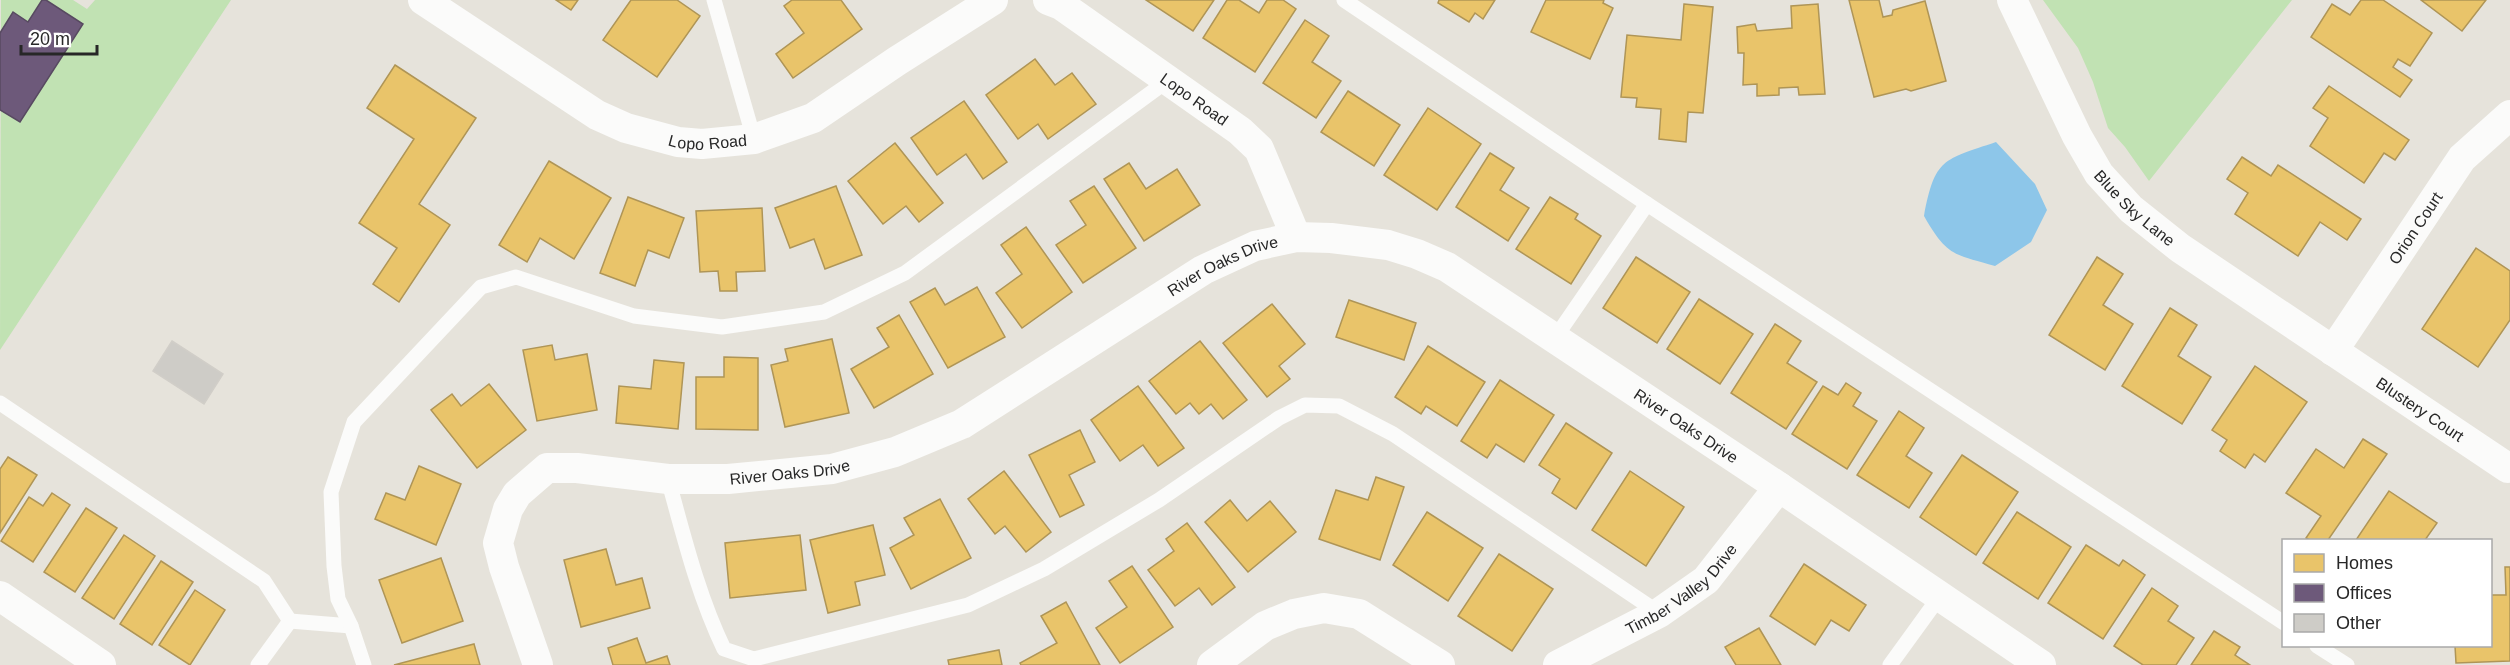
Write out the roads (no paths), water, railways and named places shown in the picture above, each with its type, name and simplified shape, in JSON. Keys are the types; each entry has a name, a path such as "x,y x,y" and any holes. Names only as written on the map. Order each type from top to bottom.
{"street":[{"name":"Lopo Road","path":"423,0 597,115 626,128 678,142 702,144 754,139 813,118 897,61 955,11 993,0"},
{"name":"Lopo Road","path":"1048,0 1061,5 1240,131 1259,149 1296,237"},
{"name":"Blue Sky Lane","path":"2012,0 2077,136 2099,174 2131,209 2180,248 2333,351"},
{"name":"Orion Court","path":"2333,351 2462,158 2510,115"},
{"name":"River Oaks Drive","path":"538,665 498,543 508,509 517,494 547,468 577,468 668,479 728,479 832,469 895,453 962,424 1203,270 1255,246 1296,237 1331,238 1388,245 1447,267 1779,487 2041,665"},
{"name":"Blustery Court","path":"2333,351 2508,468"},
{"name":"Timber Valley Drive","path":"1558,665 1659,613 1706,580 1779,487"},
{"path":"0,596 101,665"},
{"path":"1212,665 1265,626 1294,614 1324,608 1359,614 1440,665"}],"lane":[{"path":"714,0 754,139"},
{"path":"1344,0 1647,204 2282,622"},
{"path":"364,665 351,626 338,599 334,566 331,492 354,422 481,287 516,277 634,316 722,327 824,312 904,273 1167,81"},
{"path":"1555,338 1647,204"},
{"path":"0,403 264,581 291,621"},
{"path":"668,479 697,583 711,622 724,649 754,659 968,605 1044,569 1159,500 1279,418 1305,405 1339,406 1393,434 1659,613"},
{"path":"1890,665 1940,596"},
{"path":"291,621 351,626"},
{"path":"258,665 291,621"},
{"path":"2320,647 2347,665"}],"water":[{"path":"1996,142 2035,184 2047,210 2031,242 1995,266 1952,252 1939,239 1924,216 1932,182 1944,164 1964,153"}]}
